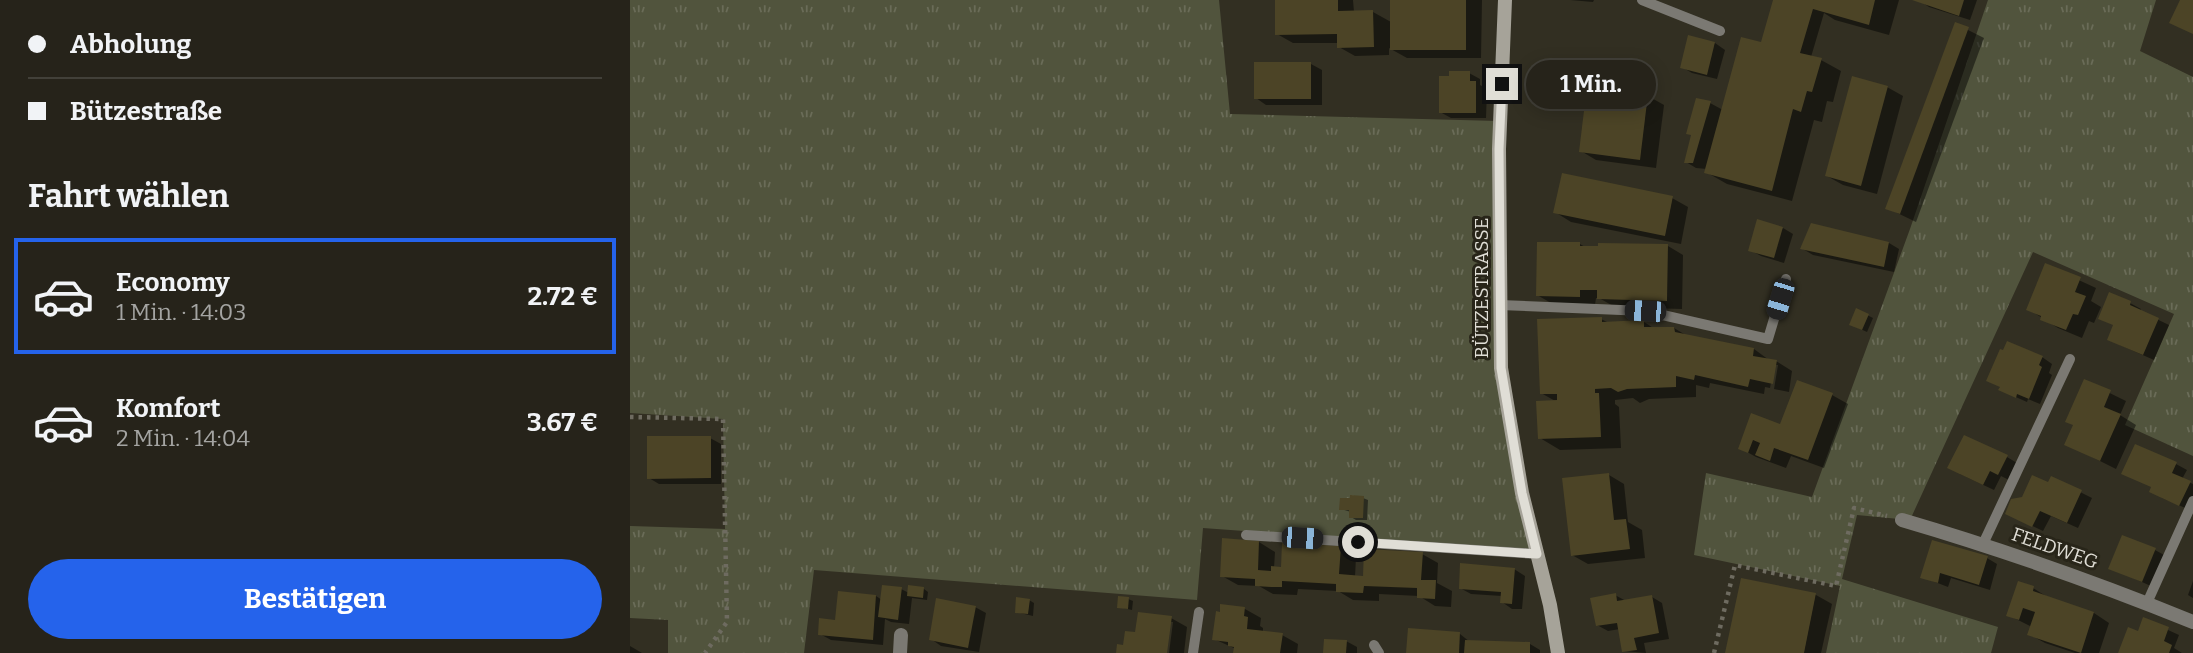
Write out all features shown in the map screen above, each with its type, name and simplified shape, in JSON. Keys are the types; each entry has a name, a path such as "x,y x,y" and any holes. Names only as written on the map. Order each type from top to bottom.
{"main road":[{"name":"BÜTZESTRASSE","path":"1505,0 1499,149 1501,368 1522,493 1550,604 1558,653"}],"street":[{"name":"FELDWEG","path":"1902,520 2090,580 2193,622"},
{"path":"900,653 901,635"}],"lane":[{"path":"1642,0 1720,31"},
{"path":"1500,305 1645,311 1768,339 1786,279"},
{"path":"1983,544 2070,359"},
{"path":"2147,603 2193,501"},
{"path":"1246,535 1537,554"},
{"path":"1193,653 1199,612"}],"path":[{"path":"630,417 723,419 727,622 705,653"},
{"path":"1714,653 1735,565 1836,586 1854,508 1902,520"}],"green space":[{"path":"630,0 1219,0 1230,114 1498,121 1500,368 1535,552 1203,528 1197,600 814,570 804,653 668,653 668,620 630,618 630,526 725,529 723,419 630,413"},
{"path":"1988,0 2156,0 2140,51 2193,77 2193,456 2125,425 2174,314 2033,252 1910,520 1857,515 1842,579 1998,627 1991,653 1826,653 1840,586 1694,555 1706,473 1812,497 1910,229"}],"building":[{"path":"1275,0 1338,0 1338,11 1373,10 1374,47 1337,48 1337,34 1275,35"},
{"path":"1390,0 1466,0 1466,50 1390,50"},
{"path":"1773,0 1875,0 1869,25 1813,9 1800,53 1822,58 1812,92 1807,91 1801,112 1793,109 1772,191 1704,173 1741,37 1761,42"},
{"path":"1912,0 1964,0 1959,16"},
{"path":"2180,0 2193,0 2193,34 2169,23"},
{"path":"1955,22 1969,27 1900,214 1885,209"},
{"path":"1688,35 1715,42 1707,75 1680,68"},
{"path":"1254,62 1311,62 1311,99 1254,99"},
{"path":"1449,71 1470,71 1470,81 1476,81 1476,113 1439,113 1439,76 1449,76"},
{"path":"1852,76 1888,86 1861,186 1825,176"},
{"path":"1587,86 1648,94 1640,160 1579,152"},
{"path":"1696,98 1711,101 1693,163 1684,163 1691,135 1686,134"},
{"path":"1562,173 1673,196 1665,236 1553,213"},
{"path":"1757,219 1783,227 1774,258 1748,251"},
{"path":"1811,223 1889,242 1884,267 1800,249"},
{"path":"1537,242 1580,242 1580,246 1598,246 1598,243 1668,244 1667,301 1597,299 1597,290 1580,290 1580,297 1536,296"},
{"path":"2045,263 2081,277 2075,292 2086,296 2078,315 2073,314 2066,330 2040,320 2041,316 2026,310"},
{"path":"2109,292 2131,301 2130,305 2159,318 2143,355 2107,340 2113,325 2098,319"},
{"path":"1856,308 1869,314 1862,330 1849,325"},
{"path":"1602,317 1602,322 1644,320 1644,327 1674,327 1675,332 1754,348 1753,356 1777,360 1773,384 1750,379 1748,387 1695,375 1694,380 1676,376 1676,387 1627,389 1618,392 1611,388 1595,389 1595,393 1599,393 1601,437 1538,439 1536,401 1557,400 1557,394 1540,394 1537,319"},
{"path":"2007,341 2043,356 2039,365 2042,367 2029,399 2017,394 2016,398 1986,381 2000,349 2003,350"},
{"path":"2084,379 2111,390 2104,407 2121,414 2100,461 2064,445 2073,425 2065,422"},
{"path":"1797,380 1833,393 1808,460 1774,448 1770,461 1755,455 1760,443 1753,440 1748,453 1738,449 1751,413 1780,424"},
{"path":"1964,435 2008,455 1998,475 1990,471 1983,485 1947,468"},
{"path":"647,436 711,436 711,478 647,479"},
{"path":"2135,444 2177,462 2172,473 2191,481 2179,506 2149,492 2151,487 2121,474"},
{"path":"1609,473 1614,520 1626,519 1630,549 1571,556 1562,478"},
{"path":"2032,475 2048,482 2051,476 2082,490 2067,523 2040,511 2032,527 2005,514 2011,499 2022,497"},
{"path":"1350,495 1364,496 1363,518 1349,518 1349,510 1339,510 1340,498 1350,498"},
{"path":"2122,535 2156,548 2142,582 2108,569"},
{"path":"1222,538 1259,541 1258,570 1271,571 1271,566 1281,567 1282,543 1341,546 1339,574 1363,576 1364,549 1423,552 1421,580 1436,580 1435,599 1417,598 1417,588 1364,586 1363,593 1336,592 1336,584 1282,581 1282,587 1271,587 1255,586 1255,579 1220,577"},
{"path":"1932,540 1988,556 1979,585 1940,573 1938,583 1920,578"},
{"path":"1460,563 1515,568 1512,604 1500,603 1501,592 1459,589"},
{"path":"1741,578 1816,593 1804,653 1725,653"},
{"path":"2018,581 2034,586 2033,591 2094,612 2081,653 2027,635 2035,612 2023,608 2019,620 2006,616"},
{"path":"882,585 902,587 898,620 878,617"},
{"path":"908,585 924,587 923,598 907,596"},
{"path":"838,591 876,595 873,640 818,635 819,618 835,620"},
{"path":"1616,593 1617,601 1652,595 1659,633 1634,638 1637,650 1622,652 1617,623 1596,626 1590,598"},
{"path":"1118,596 1129,597 1128,609 1117,608"},
{"path":"1016,597 1030,599 1028,614 1015,613"},
{"path":"936,598 976,606 968,648 929,640"},
{"path":"1220,604 1245,607 1247,629 1283,633 1280,653 1233,653 1234,647 1228,646 1228,642 1212,640 1216,611 1220,612"},
{"path":"1138,612 1172,616 1167,653 1116,653 1117,644 1123,645 1125,631 1135,632"},
{"path":"2143,617 2169,627 2164,641 2172,645 2169,653 2118,653 2128,627 2138,631"},
{"path":"1408,628 1460,632 1459,653 1406,653"},
{"path":"1324,639 1347,640 1346,653 1323,653"},
{"path":"1465,640 1530,642 1530,653 1464,653"}],"route":[{"path":"1358,542 1537,554 1522,493 1501,368 1499,149 1502,84"}]}
